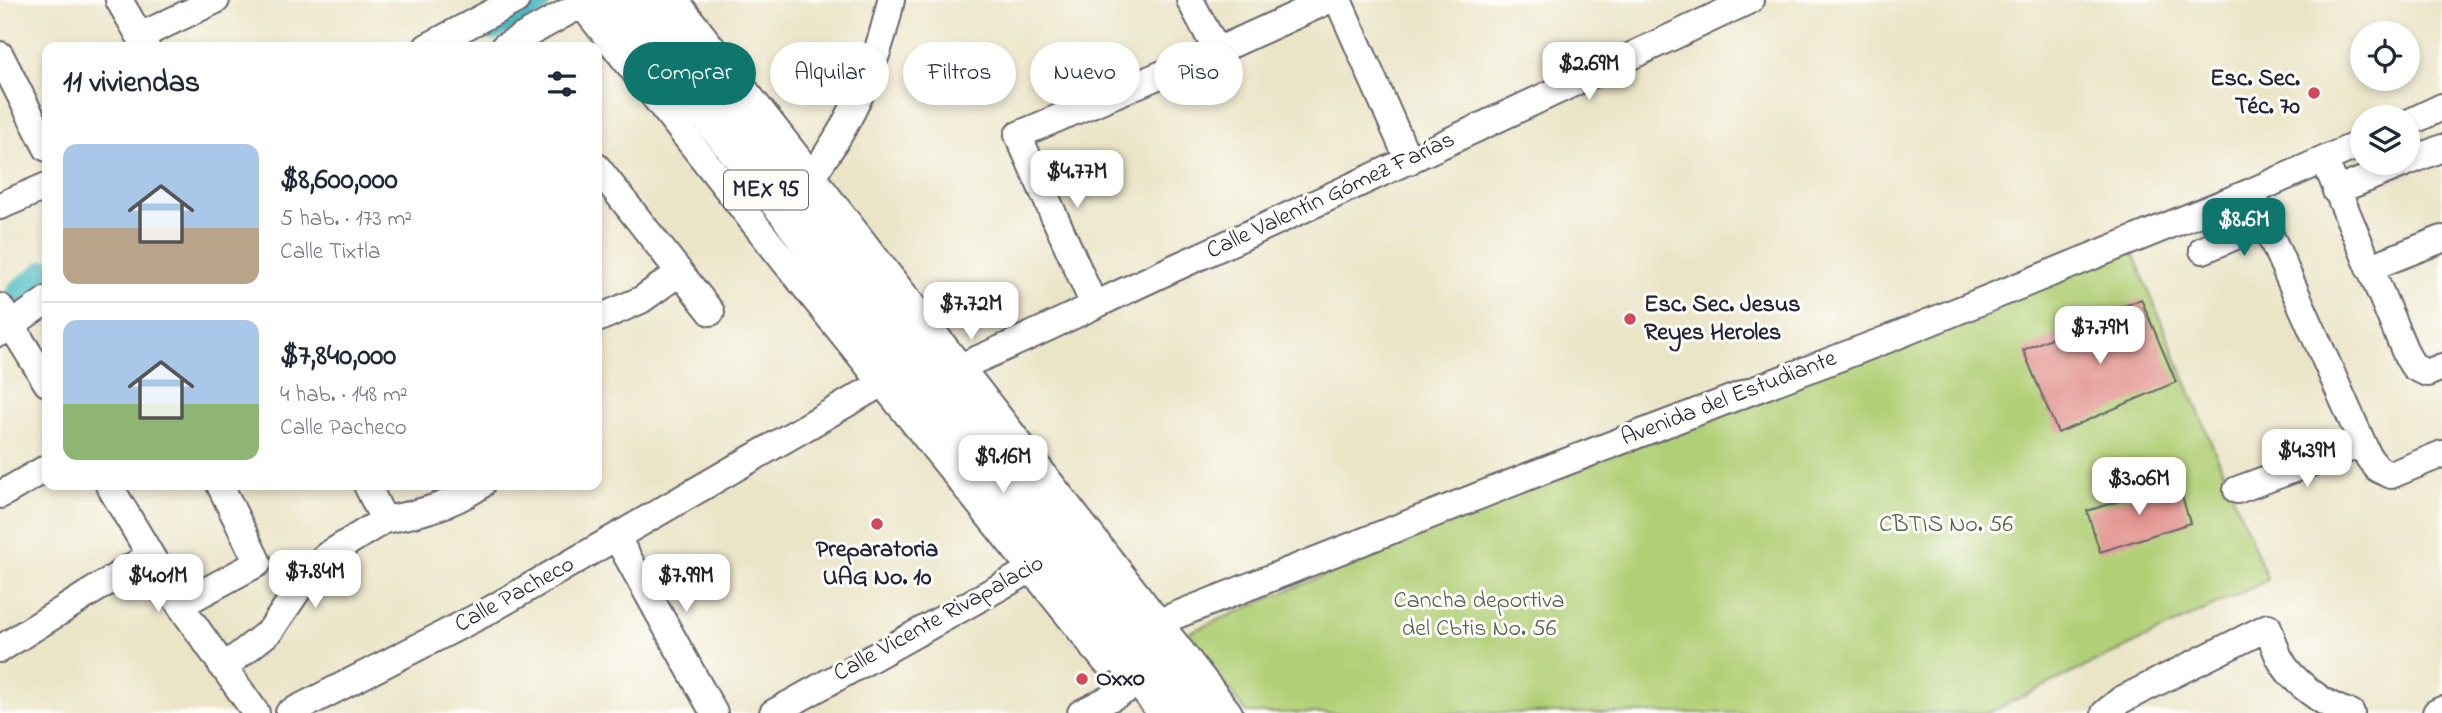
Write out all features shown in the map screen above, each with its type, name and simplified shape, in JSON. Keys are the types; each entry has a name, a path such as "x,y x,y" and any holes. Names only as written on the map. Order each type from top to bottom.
{"main road":[{"name":"MEX 95","path":"644,0 800,194 922,379 1015,515 1048,558 1197,713"},
{"name":"MEX 95","path":"590,1 800,194"},
{"name":"MEX 95","path":"1124,636 1165,713"}],"street":[{"path":"119,0 143,42 216,0"},
{"path":"675,0 922,379"},
{"path":"800,194 844,127 866,81 885,31 891,0"},
{"path":"1190,0 1212,42"},
{"path":"1237,42 1329,0"},
{"path":"1338,0 1409,161"},
{"name":"Calle Valentín Gómez Farías","path":"922,379 1094,305 1409,161 1750,0"},
{"path":"515,42 590,1 922,379 1124,636 1230,713"},
{"path":"435,42 498,3"},
{"path":"0,55 42,138"},
{"path":"1094,305 1018,135 1154,77"},
{"path":"2420,117 2442,107"},
{"path":"2420,157 2442,148"},
{"name":"Avenida del Estudiante","path":"1124,636 1511,483 1893,337 2350,150"},
{"path":"2325,161 2407,356 2414,367 2427,373 2442,367"},
{"path":"602,173 712,313"},
{"path":"2336,191 2375,175"},
{"path":"0,206 42,188"},
{"path":"2251,192 2362,444 2378,470 2391,475 2442,454"},
{"path":"2203,250 2265,223"},
{"path":"2369,268 2442,239"},
{"path":"602,316 641,300 679,273"},
{"path":"42,303 4,322 42,376"},
{"name":"Calle Pacheco","path":"289,713 483,614 617,538 922,379"},
{"path":"2237,490 2362,444"},
{"path":"0,495 42,471"},
{"path":"112,490 180,604 256,713"},
{"path":"180,604 258,563 222,490"},
{"path":"371,490 393,518"},
{"path":"223,668 270,631 313,568 326,556 393,518 425,511 471,490"},
{"path":"617,538 715,713"},
{"path":"0,649 149,556"},
{"name":"Calle Vicente Rivapalacio","path":"773,713 1048,558"},
{"path":"2105,713 2121,700 2267,626 2280,660 2300,683 2337,710 2351,713"},
{"path":"1124,636 1128,689 1146,713"},
{"path":"1081,713 1128,689"},
{"path":"2435,713 2442,710"}],"green space":[{"name":"CBTIS No. 56","path":"2131,248 2268,580 1988,713 1247,713 1185,634 1526,490"}],"building":[{"path":"2141,299 2176,382 2058,433 2023,350"},
{"path":"2178,483 2190,523 2100,552 2087,511"}],"waterway":[{"path":"490,25 535,0"},
{"path":"22,294 42,279"}],"place":[{"name":"Esc. Sec. Téc. 70","path":"2314,93"},
{"name":"Esc. Sec. Jesus Reyes Heroles","path":"1630,319"},
{"name":"Preparatoria UAG No. 10","path":"877,524"},
{"name":"Oxxo","path":"1082,679"}],"park label":[{"name":"Cancha deportiva del Cbtis No. 56","path":"1479,615"}]}
